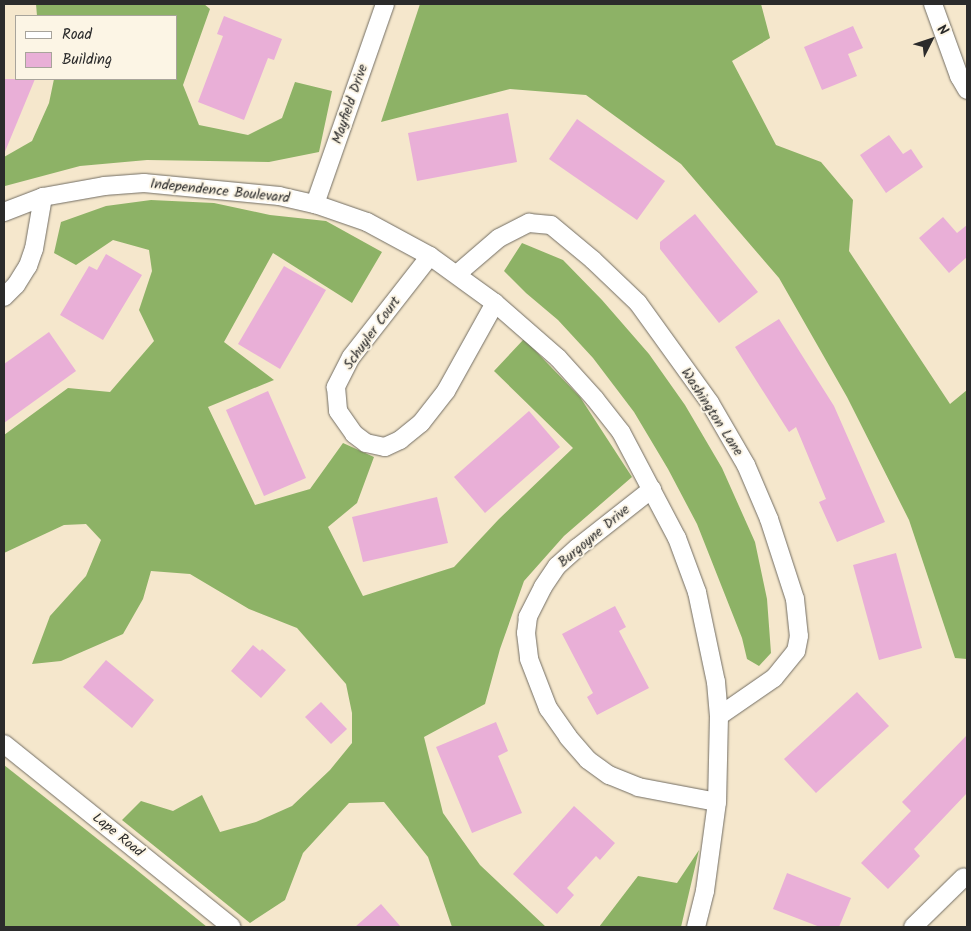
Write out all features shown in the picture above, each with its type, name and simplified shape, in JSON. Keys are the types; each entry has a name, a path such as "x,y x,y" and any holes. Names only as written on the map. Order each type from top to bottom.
{"street":[{"name":"Mayfield Drive","path":"314,204 384,4"},
{"path":"933,4 959,76 967,90"},
{"name":"Independence Boulevard","path":"4,212 43,197 104,186 144,183 279,196 314,204 367,222 430,256 495,303 558,358 595,399 621,432 652,488 676,538 697,592 716,682 719,716 717,802 704,891 696,927"},
{"path":"4,298 16,285 28,266 34,249 43,197"},
{"name":"Washington Lane","path":"457,274 499,238 529,223 551,225 593,260 638,303 710,403 746,465 769,519 795,599 799,636 796,651 774,678 719,716"},
{"name":"Schuyler Court","path":"430,256 351,356 336,387 338,411 354,434 366,443 385,447 400,440 421,423 446,390 495,303"},
{"name":"Burgoyne Drive","path":"652,488 557,566 543,587 528,617 526,633 529,659 548,708 568,737 588,760 609,775 638,787 717,802"},
{"name":"Lape Road","path":"4,744 232,927"},
{"path":"913,927 966,876"}],"green space":[{"path":"36,4 204,4 210,9 183,85 199,125 248,135 282,118 295,82 332,91 319,152 269,162 147,160 80,166 5,186 4,157 32,141 49,103 54,80 178,80 178,15 37,15"},
{"path":"420,4 761,4 770,38 732,61 776,145 821,162 853,200 849,251 950,404 967,390 967,659 955,658 909,520 847,397 779,278 681,164 586,95 510,89 381,122"},
{"path":"151,200 214,203 270,215 326,221 382,252 352,303 273,253 224,342 274,380 208,407 255,505 310,489 343,443 374,457 357,503 328,527 363,596 454,567 499,519 573,448 494,371 524,339 580,397 632,477 564,536 524,581 500,649 485,704 424,737 443,813 480,865 546,927 452,927 428,857 384,802 349,803 303,853 285,900 250,923 122,820 141,801 173,811 202,795 220,832 256,822 292,806 330,770 352,743 352,713 346,684 297,628 249,609 190,574 151,571 143,599 123,634 61,661 32,664 50,616 86,576 101,540 86,524 64,525 4,553 4,435 68,388 110,392 154,341 139,310 152,271 149,250 113,240 76,265 54,253 61,222 106,206"},
{"path":"522,243 563,260 602,300 649,354 685,405 722,468 755,542 767,599 771,653 759,666 747,659 742,638 697,524 668,469 634,412 593,358 558,320 526,293 504,271"},
{"path":"4,765 133,867 207,927 4,927"},
{"path":"699,850 681,927 599,927 638,876 677,883"}],"building":[{"path":"224,16 282,39 274,60 268,58 244,120 198,102 223,36 217,34"},
{"path":"853,26 863,48 848,54 857,76 822,90 804,47"},
{"path":"4,79 35,80 4,154"},
{"path":"508,113 517,162 417,181 408,133"},
{"path":"577,119 665,181 637,220 549,159"},
{"path":"889,135 903,154 911,149 923,167 886,193 860,155"},
{"path":"695,214 758,292 719,323 660,249 660,242"},
{"path":"943,217 957,233 967,225 967,257 949,273 919,238"},
{"path":"106,254 142,275 103,340 60,315 89,266 97,270"},
{"path":"284,266 326,290 280,369 238,344"},
{"path":"779,319 834,406 885,522 837,542 819,502 826,499 796,427 789,432 735,347"},
{"path":"49,332 76,371 4,423 4,364"},
{"path":"268,391 306,478 264,496 226,410"},
{"path":"529,411 560,447 485,513 454,477"},
{"path":"437,497 448,543 363,562 352,517"},
{"path":"896,553 922,648 879,660 853,565"},
{"path":"615,606 626,627 619,631 649,688 597,715 587,697 593,693 562,634"},
{"path":"253,645 260,651 262,649 286,670 261,698 231,671"},
{"path":"106,660 154,700 132,728 83,687"},
{"path":"857,692 889,726 816,793 784,759"},
{"path":"321,702 347,729 331,744 305,717"},
{"path":"496,722 508,751 498,756 522,813 472,833 436,747"},
{"path":"967,735 967,793 914,849 920,856 888,889 861,863 911,811 902,802"},
{"path":"574,806 615,843 600,860 596,856 567,888 574,895 557,914 513,874"},
{"path":"787,873 851,898 839,927 820,927 773,909"},
{"path":"381,904 401,927 355,927"}]}
